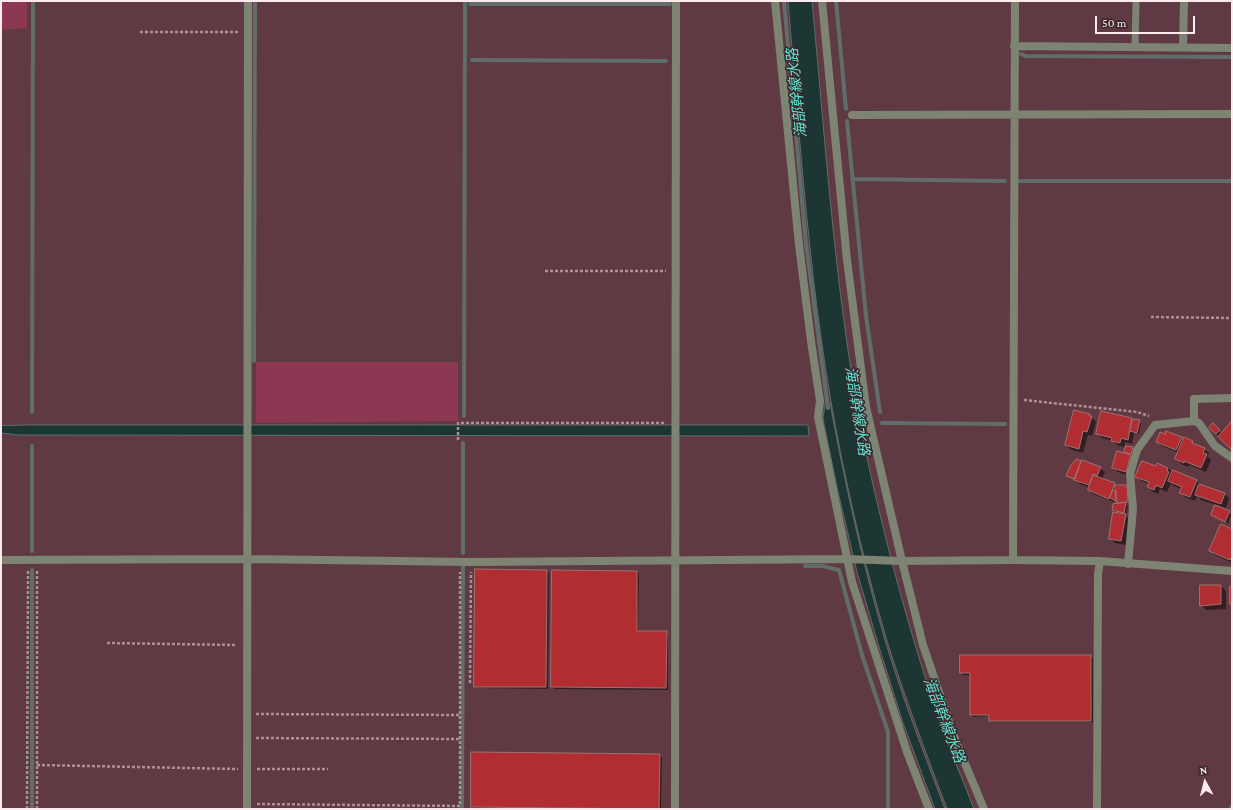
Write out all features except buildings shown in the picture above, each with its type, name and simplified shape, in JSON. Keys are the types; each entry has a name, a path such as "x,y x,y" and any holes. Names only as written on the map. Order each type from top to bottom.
{"street":[{"path":"247,806 248,1"},
{"path":"675,809 674,560 676,1"},
{"path":"776,1 800,252 810,341 820,401 818,417 852,582 907,752 929,809"},
{"path":"822,1 847,260 866,407 923,645 956,742 984,809"},
{"path":"1013,560 1015,1"},
{"path":"1183,47 1184,1"},
{"path":"1014,46 1232,48"},
{"path":"852,114 1232,114"},
{"path":"1194,421 1194,399 1232,398"},
{"path":"1128,564 1133,509 1130,474 1137,450 1155,425 1194,421 1199,423 1215,446 1232,458"},
{"path":"1,560 247,559 471,562 848,559 902,561 1013,560 1100,561 1232,570"},
{"path":"1097,809 1098,574 1100,561"}],"lane":[{"path":"1135,47 1136,1"}],"path":[{"path":"140,32 248,32"},
{"path":"545,270 675,271"},
{"path":"1151,318 1232,318"},
{"path":"1013,399 1137,412 1151,417 1155,425"},
{"path":"458,439 458,423 675,423"},
{"path":"27,809 28,560"},
{"path":"36,809 37,560"},
{"path":"247,806 460,806 460,562"},
{"path":"470,684 471,562"},
{"path":"107,643 246,645"},
{"path":"246,714 460,715"},
{"path":"247,738 460,739"},
{"path":"37,765 328,769"}],"shaded area":[{"path":"1,1 27,1 27,28 1,30"},
{"path":"256,362 458,362 458,421 256,423"}],"water":[{"name":"海部幹線水路","path":"788,1 812,1 840,293 858,409 876,498 907,619 925,678 944,733 974,809 947,809 908,704 887,641 852,507 825,367 817,307 804,185"},
{"path":"830,403 854,522 885,640 945,809 935,809 903,723 857,572 823,419 825,404"},
{"path":"808,425 809,436 19,435 1,433 1,426"}],"waterway":[{"path":"32,412 33,1"},
{"path":"254,361 255,1"},
{"path":"464,416 465,1"},
{"name":"海部幹線水路","path":"784,1 806,244 828,408"},
{"path":"836,1 846,109"},
{"path":"470,4 670,4"},
{"path":"1021,54 1026,56 1232,57"},
{"path":"472,60 666,61"},
{"path":"847,121 866,316 880,412"},
{"path":"853,179 1005,181"},
{"path":"1019,181 1232,181"},
{"path":"882,423 1005,424"},
{"path":"463,443 463,553"},
{"path":"32,446 32,551"},
{"path":"805,566 822,566 839,570 862,655 888,732 888,809"},
{"path":"462,809 463,567"},
{"path":"32,570 32,809"}]}
